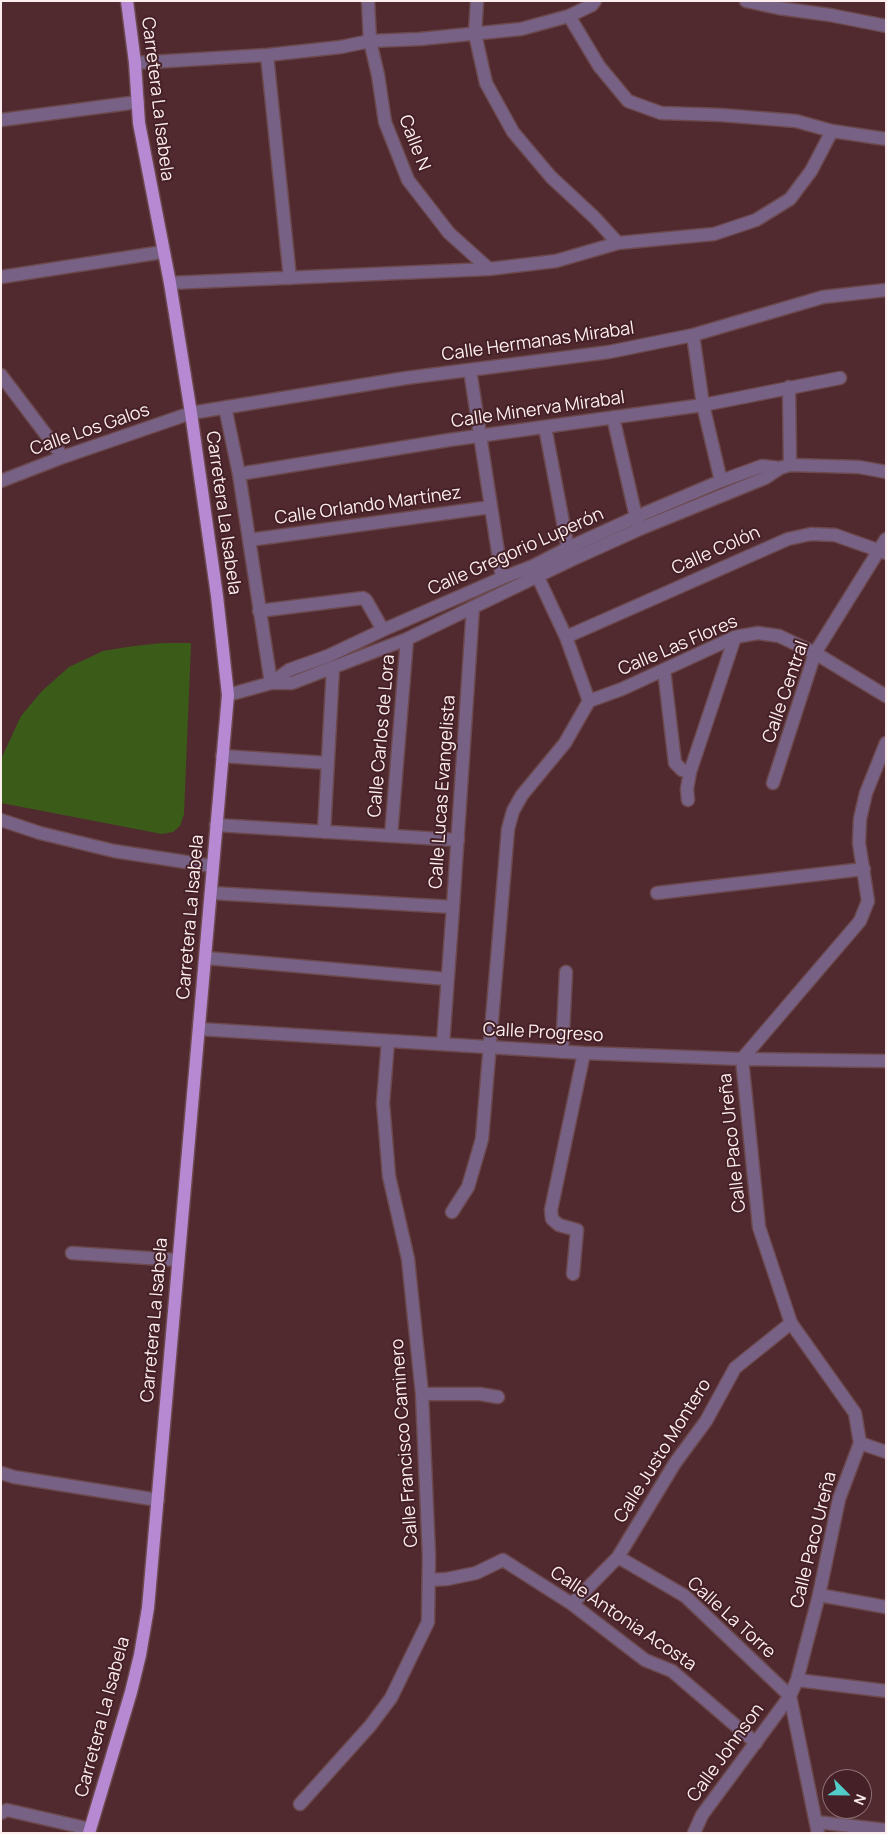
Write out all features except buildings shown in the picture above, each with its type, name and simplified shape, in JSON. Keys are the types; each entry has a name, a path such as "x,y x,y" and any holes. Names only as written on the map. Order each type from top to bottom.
{"main road":[{"name":"Carretera La Isabela","path":"90,1831 140,1655 153,1572 178,1260 228,695 217,596 191,413 170,283 139,123 135,63 127,1"}],"street":[{"name":"Calle N","path":"368,1 370,41 378,75 385,122 408,180 449,233 489,269"},
{"path":"477,1 476,34 486,83 513,132 551,177 594,217 618,243"},
{"path":"135,63 267,55 341,47 370,41 521,29 569,16 592,5 595,1"},
{"path":"746,1 778,8 830,14 886,26"},
{"path":"829,1 830,14"},
{"path":"569,16 599,66 628,100 660,113 721,115 796,121 832,131 886,139"},
{"path":"267,55 290,278"},
{"path":"1,120 138,102"},
{"path":"170,283 489,269 556,261 618,243 714,234 756,220 790,199 811,171 832,131"},
{"path":"1,277 163,252"},
{"name":"Calle Hermanas Mirabal","path":"191,413 406,378 609,352 693,335 823,297 886,290"},
{"path":"693,335 703,405 721,481"},
{"path":"470,370 502,578"},
{"path":"1,375 63,456"},
{"name":"Calle Minerva Mirabal","path":"240,474 480,435 703,405 840,378"},
{"path":"785,466 788,387"},
{"path":"225,407 240,474 271,683"},
{"name":"Calle Los Galos","path":"1,481 63,456 191,413"},
{"path":"613,417 639,523"},
{"path":"545,427 569,554"},
{"name":"Calle Gregorio Luperón","path":"228,695 271,683 292,683 407,638 473,607 569,554 639,523 721,481 762,466 859,467 886,472"},
{"name":"Calle Gregorio Luperón","path":"639,523 765,478 785,466"},
{"name":"Calle Orlando Martínez","path":"249,540 491,507"},
{"name":"Calle Colón","path":"566,637 788,539 810,534 835,535 883,547"},
{"name":"Calle Central","path":"773,783 815,653 883,547"},
{"path":"452,1212 468,1187 482,1138 508,829 513,810 522,795 565,743 589,701 566,637 535,572"},
{"name":"Calle Gregorio Luperón","path":"271,683 289,670 328,656 502,578 535,572"},
{"path":"260,611 363,598 383,630"},
{"name":"Calle Lucas Evangelista","path":"443,1044 473,607"},
{"name":"Calle Las Flores","path":"589,701 622,689 735,637 758,632 779,636 815,653 886,696"},
{"path":"688,800 687,789 690,772 735,637"},
{"name":"Calle Carlos de Lora","path":"391,836 407,638"},
{"path":"324,832 334,668"},
{"path":"664,670 675,763 682,770 690,772"},
{"path":"742,1059 860,921 868,901 859,843 860,819 866,793 886,743"},
{"path":"222,756 328,763"},
{"path":"1,820 40,833 114,851 212,866"},
{"path":"216,825 458,840"},
{"path":"657,893 864,869"},
{"path":"211,892 453,907"},
{"path":"206,958 447,979"},
{"path":"562,1052 566,972"},
{"name":"Calle Progreso","path":"198,1029 562,1052 886,1062"},
{"name":"Calle Francisco Caminero","path":"300,1804 370,1726 392,1698 428,1622 429,1580 422,1394 408,1259 389,1176 383,1103 388,1041"},
{"path":"573,1274 577,1230 559,1225 552,1219 551,1210 584,1053"},
{"name":"Calle Paco Ureña","path":"742,1059 760,1227 791,1323 855,1413 860,1443 839,1499 819,1595 797,1680 790,1696"},
{"path":"72,1253 178,1260"},
{"name":"Calle Justo Montero","path":"572,1604 618,1557 675,1463 706,1421 735,1368 791,1323"},
{"path":"422,1394 480,1394 498,1397"},
{"path":"860,1443 886,1452"},
{"path":"1,1473 14,1477 158,1500"},
{"name":"Calle La Torre","path":"618,1557 685,1596 790,1696"},
{"name":"Calle Antonia Acosta","path":"429,1580 447,1579 476,1573 503,1560 572,1604 645,1660 672,1671 756,1743"},
{"path":"819,1595 886,1607"},
{"path":"797,1680 886,1691"},
{"path":"790,1696 817,1827 886,1830"},
{"name":"Calle Johnson","path":"694,1833 702,1815 790,1696"},
{"path":"1,1813 7,1810 90,1831"}],"green space":[{"path":"163,643 191,643 184,814 180,826 173,832 162,834 1,803 1,759 21,716 42,691 69,667 103,651"}]}
